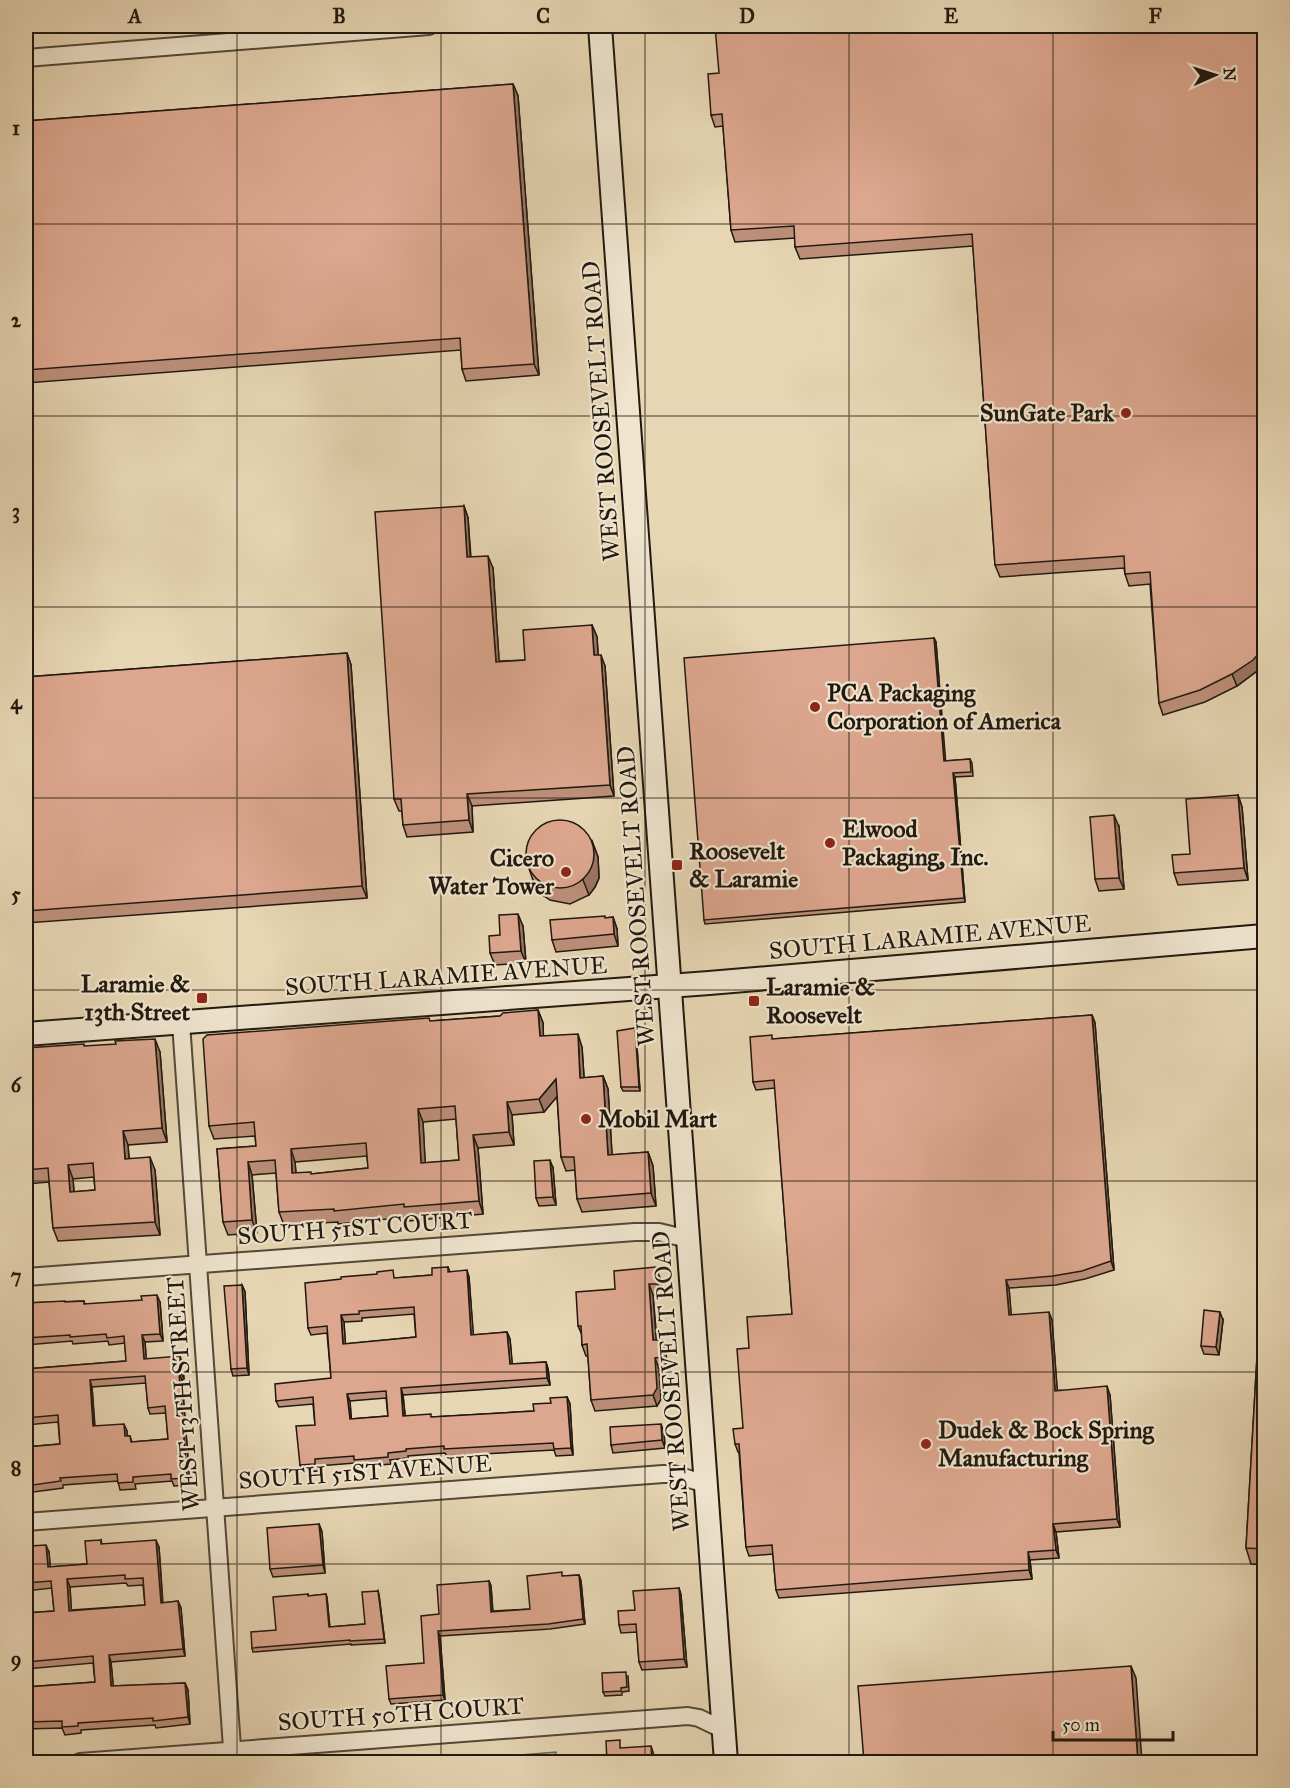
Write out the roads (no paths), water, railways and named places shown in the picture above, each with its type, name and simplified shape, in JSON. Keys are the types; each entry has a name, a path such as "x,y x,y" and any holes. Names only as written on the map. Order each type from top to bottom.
{"main road":[{"name":"WEST ROOSEVELT ROAD","path":"600,26 726,1762"},
{"name":"SOUTH LARAMIE AVENUE","path":"26,1034 670,986 1254,937"}],"street":[{"path":"26,58 429,26"},
{"name":"WEST 13TH STREET","path":"181,1023 233,1757"},
{"name":"SOUTH 51ST COURT","path":"26,1277 635,1232 659,1232 688,1239"},
{"name":"SOUTH 51ST AVENUE","path":"26,1522 663,1474 673,1474 706,1484"},
{"name":"SOUTH 50TH COURT","path":"80,1762 233,1757 688,1716 699,1718 724,1730"}],"place":[{"name":"SunGate Park","path":"1126,413"},
{"name":"PCA Packaging Corporation of America","path":"815,707"},
{"name":"Elwood Packaging, Inc.","path":"830,843"},
{"name":"Roosevelt & Laramie","path":"677,865"},
{"name":"Cicero Water Tower","path":"566,872"},
{"name":"Laramie & 13th Street","path":"202,998"},
{"name":"Laramie & Roosevelt","path":"754,1001"},
{"name":"Mobil Mart","path":"586,1119"},
{"name":"Dudek & Bock Spring Manufacturing","path":"926,1444"}]}
